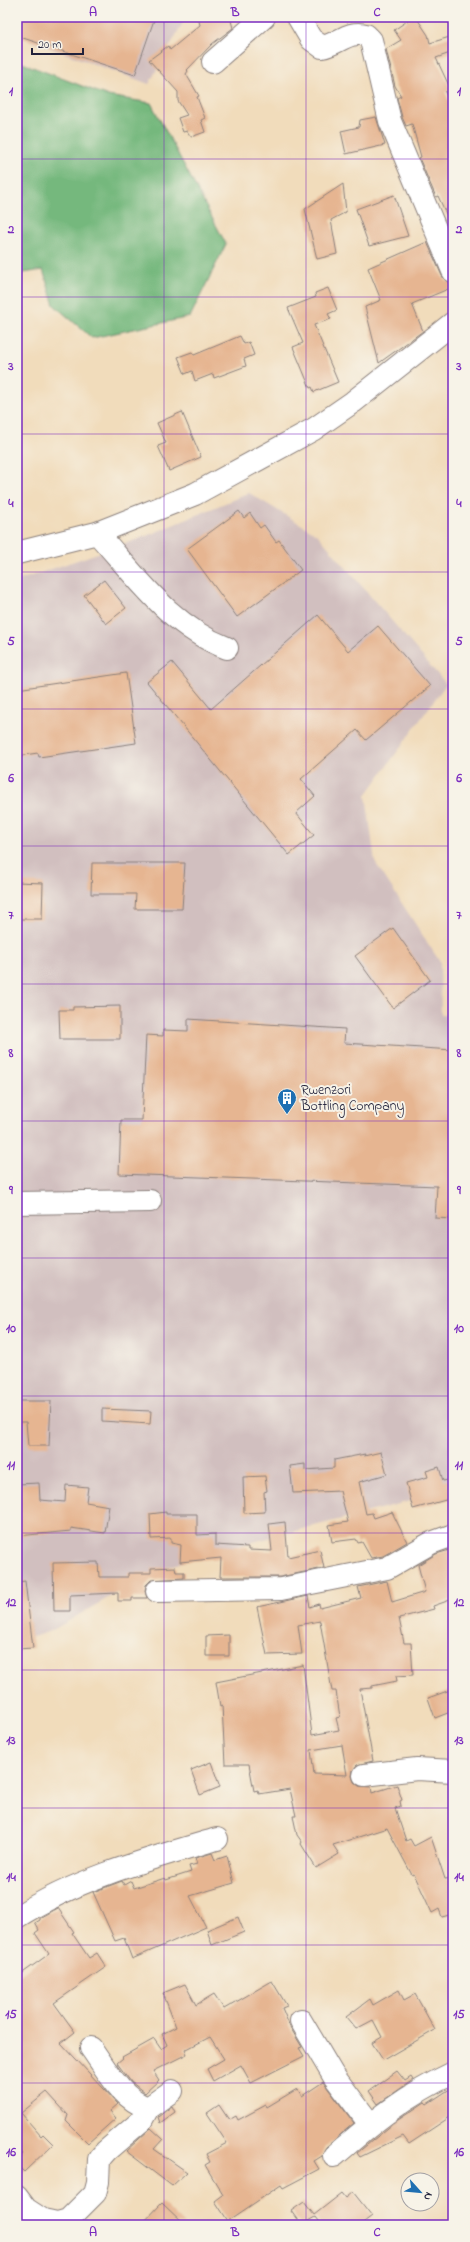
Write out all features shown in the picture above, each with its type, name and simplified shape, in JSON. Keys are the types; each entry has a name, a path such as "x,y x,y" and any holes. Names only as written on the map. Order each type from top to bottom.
{"street":[{"path":"213,62 264,17"},
{"path":"298,17 311,39 322,47 333,44 352,33 366,34 371,40 390,121 453,271"},
{"path":"17,553 97,533 195,494 314,429 353,402 453,323"},
{"path":"97,533 173,616 208,641 227,648"},
{"path":"17,1202 150,1201"},
{"path":"157,1591 281,1589 387,1568 431,1543 453,1535"},
{"path":"364,1775 417,1769 453,1771"},
{"path":"17,1917 42,1901 120,1868 217,1839"},
{"path":"301,2021 333,2075 370,2124"},
{"path":"91,2048 124,2094 137,2104 148,2108"},
{"path":"334,2156 370,2124 422,2087 453,2073"},
{"path":"17,2197 26,2209 43,2220 58,2223 68,2220 81,2219 95,2193 98,2182 99,2159 106,2150 141,2120 148,2108 172,2091"}],"shaded area":[{"path":"17,17 186,17 149,84 17,36"},
{"path":"249,493 317,534 446,684 366,795 375,862 440,962 441,1014 453,1015 453,1486 418,1499 230,1548 156,1570 51,1631 17,1642 17,581 144,537"}],"green space":[{"path":"17,61 108,96 151,103 226,244 190,317 92,338 54,305 43,270 17,274"}],"building":[{"path":"17,17 155,17 135,75 17,36"},
{"path":"198,17 230,17 233,28 212,44 187,70 188,71 186,74 199,96 197,97 205,118 201,120 205,132 191,137 187,131 183,132 178,118 187,115 178,101 178,92 149,60 168,46 170,50 200,25"},
{"path":"413,17 416,17 428,35 430,43 453,36 453,52 436,58 451,90 445,92 453,110 453,229 438,196 436,197 419,158 421,157 412,124 406,126 402,117 397,98 401,96 395,86 386,49 401,40 394,30"},
{"path":"376,117 385,145 346,154 341,131 359,127 360,120"},
{"path":"343,184 346,212 331,220 337,254 317,259 305,209"},
{"path":"394,195 408,236 369,246 356,209"},
{"path":"427,242 442,276 446,281 453,283 453,287 412,304 423,331 379,363 365,307 381,300 368,268"},
{"path":"328,288 337,310 328,314 331,319 314,325 338,382 314,392 312,387 310,388 293,347 303,343 288,308 316,297 315,293"},
{"path":"240,336 244,344 249,342 254,355 244,359 246,366 214,378 213,374 195,381 192,371 185,374 178,357 192,352 194,355"},
{"path":"182,412 201,457 169,471 158,446 166,443 157,423"},
{"path":"239,511 244,518 250,513 260,528 264,525 276,542 279,540 301,570 237,617 187,549"},
{"path":"104,580 126,608 106,624 84,595"},
{"path":"318,615 348,651 378,626 430,686 366,740 357,730 301,779 315,796 296,813 314,835 289,855 147,682 172,662 211,709"},
{"path":"126,673 136,743 39,757 38,753 17,756 17,689"},
{"path":"92,863 185,863 182,909 135,909 136,894 91,894"},
{"path":"17,882 43,883 42,919 17,919"},
{"path":"393,928 430,980 393,1008 355,956"},
{"path":"120,1006 120,1039 60,1039 59,1010 73,1010 73,1007"},
{"name":"Rwenzori Bottling Company","path":"188,1019 345,1029 344,1043 453,1050 453,1219 435,1218 437,1186 119,1174 121,1120 142,1120 146,1035 163,1036 163,1030 188,1031"},
{"path":"17,1401 51,1401 49,1446 28,1446 26,1422 17,1422"},
{"path":"102,1409 151,1411 150,1424 102,1421"},
{"path":"381,1452 387,1474 359,1482 366,1514 372,1513 374,1518 392,1512 407,1542 383,1556 371,1558 362,1542 358,1543 356,1539 332,1542 329,1525 348,1522 340,1491 293,1493 290,1466 305,1464 305,1470 334,1468 334,1460"},
{"path":"439,1467 443,1481 453,1479 453,1498 413,1509 406,1483 428,1477 426,1471"},
{"path":"265,1476 267,1491 264,1492 265,1512 244,1513 243,1477"},
{"path":"39,1483 40,1500 65,1502 66,1485 88,1487 86,1502 109,1506 105,1533 71,1528 71,1531 17,1536 17,1484"},
{"path":"166,1512 166,1514 197,1514 197,1535 215,1534 215,1545 248,1547 248,1550 272,1551 269,1524 285,1522 288,1557 320,1550 324,1568 280,1577 220,1577 221,1558 180,1562 181,1545 171,1543 171,1538 151,1539 150,1514"},
{"path":"453,1549 453,1599 433,1606 434,1609 399,1618 404,1643 411,1643 413,1675 396,1676 397,1681 372,1686 372,1688 360,1689 373,1761 357,1765 353,1770 352,1776 354,1782 359,1786 371,1787 372,1793 397,1785 402,1800 400,1801 401,1806 395,1808 406,1841 410,1839 414,1846 431,1837 445,1879 453,1878 453,1914 442,1917 439,1909 432,1913 414,1874 412,1875 387,1828 333,1845 339,1854 316,1868 297,1835 293,1816 296,1816 290,1789 259,1794 258,1790 254,1791 249,1764 225,1764 222,1705 220,1706 216,1682 303,1665 312,1735 339,1730 336,1718 340,1717 336,1691 332,1691 320,1621 298,1625 302,1654 267,1655 257,1607 308,1596 310,1607 319,1604 320,1608 361,1598 358,1587 387,1581 392,1602 425,1592 418,1565 436,1554","holes":["342,1745 347,1775 314,1774 311,1750"]},
{"path":"98,1562 99,1577 128,1577 128,1573 151,1573 151,1568 175,1567 176,1572 184,1572 184,1578 151,1580 146,1585 145,1591 147,1598 132,1598 132,1601 118,1601 118,1593 70,1595 70,1611 54,1611 53,1563"},
{"path":"25,1581 33,1648 17,1649 17,1582"},
{"path":"229,1635 229,1656 206,1656 206,1636"},
{"path":"453,1689 453,1711 435,1718 428,1698"},
{"path":"211,1762 220,1787 200,1795 191,1770"},
{"path":"212,1853 215,1860 227,1856 234,1883 190,1896 206,1927 132,1959 124,1938 115,1941 93,1892 122,1881 124,1885 131,1881 134,1888 165,1878 166,1880 191,1872 189,1866 197,1864 195,1858"},
{"path":"58,1908 74,1932 72,1933 89,1958 97,1953 106,1967 54,2003 75,2032 61,2043 118,2104 110,2111 116,2118 88,2143 66,2121 68,2115 47,2092 21,2113 41,2136 43,2134 53,2144 24,2172 17,2165 17,2159 23,2154 17,2148 17,1977 49,1954 35,1933 39,1930 35,1923 40,1920 40,1918"},
{"path":"238,1917 244,1932 212,1945 207,1930"},
{"path":"272,1981 287,2006 282,2008 290,2027 302,2047 299,2048 304,2056 251,2083 241,2065 213,2081 207,2069 224,2059 210,2037 185,2050 187,2054 153,2071 159,2080 145,2093 131,2082 117,2063 123,2058 122,2057 154,2039 161,2049 167,2045 162,2034 176,2027 163,1993 185,1984 196,2005 214,1994 224,2009"},
{"path":"399,1990 404,2000 415,1994 435,2030 383,2060 372,2043 382,2037 373,2020 356,2029 346,2017 370,1999 373,2005"},
{"path":"397,2071 405,2081 411,2077 413,2080 378,2104 369,2091"},
{"path":"323,2082 354,2123 326,2147 322,2156 314,2161 319,2169 283,2188 281,2185 228,2221 215,2201 223,2195 205,2165 210,2162 206,2154 227,2143 207,2113 219,2105 229,2120 236,2116 238,2120 266,2105 267,2107 297,2089 302,2096"},
{"path":"453,2087 453,2115 409,2144 403,2136 360,2157 357,2153 398,2120 425,2102 427,2104"},
{"path":"172,2106 175,2112 160,2123 158,2117"},
{"path":"151,2128 163,2139 154,2149 187,2172 172,2186 126,2151"},
{"path":"353,2192 372,2216 360,2225 321,2225 315,2217 301,2225 291,2211 304,2202 314,2215 342,2193 346,2198"},
{"path":"162,2203 185,2225 141,2225"}],"place":[{"name":"Rwenzori Bottling Company","path":"287,1115"}]}
